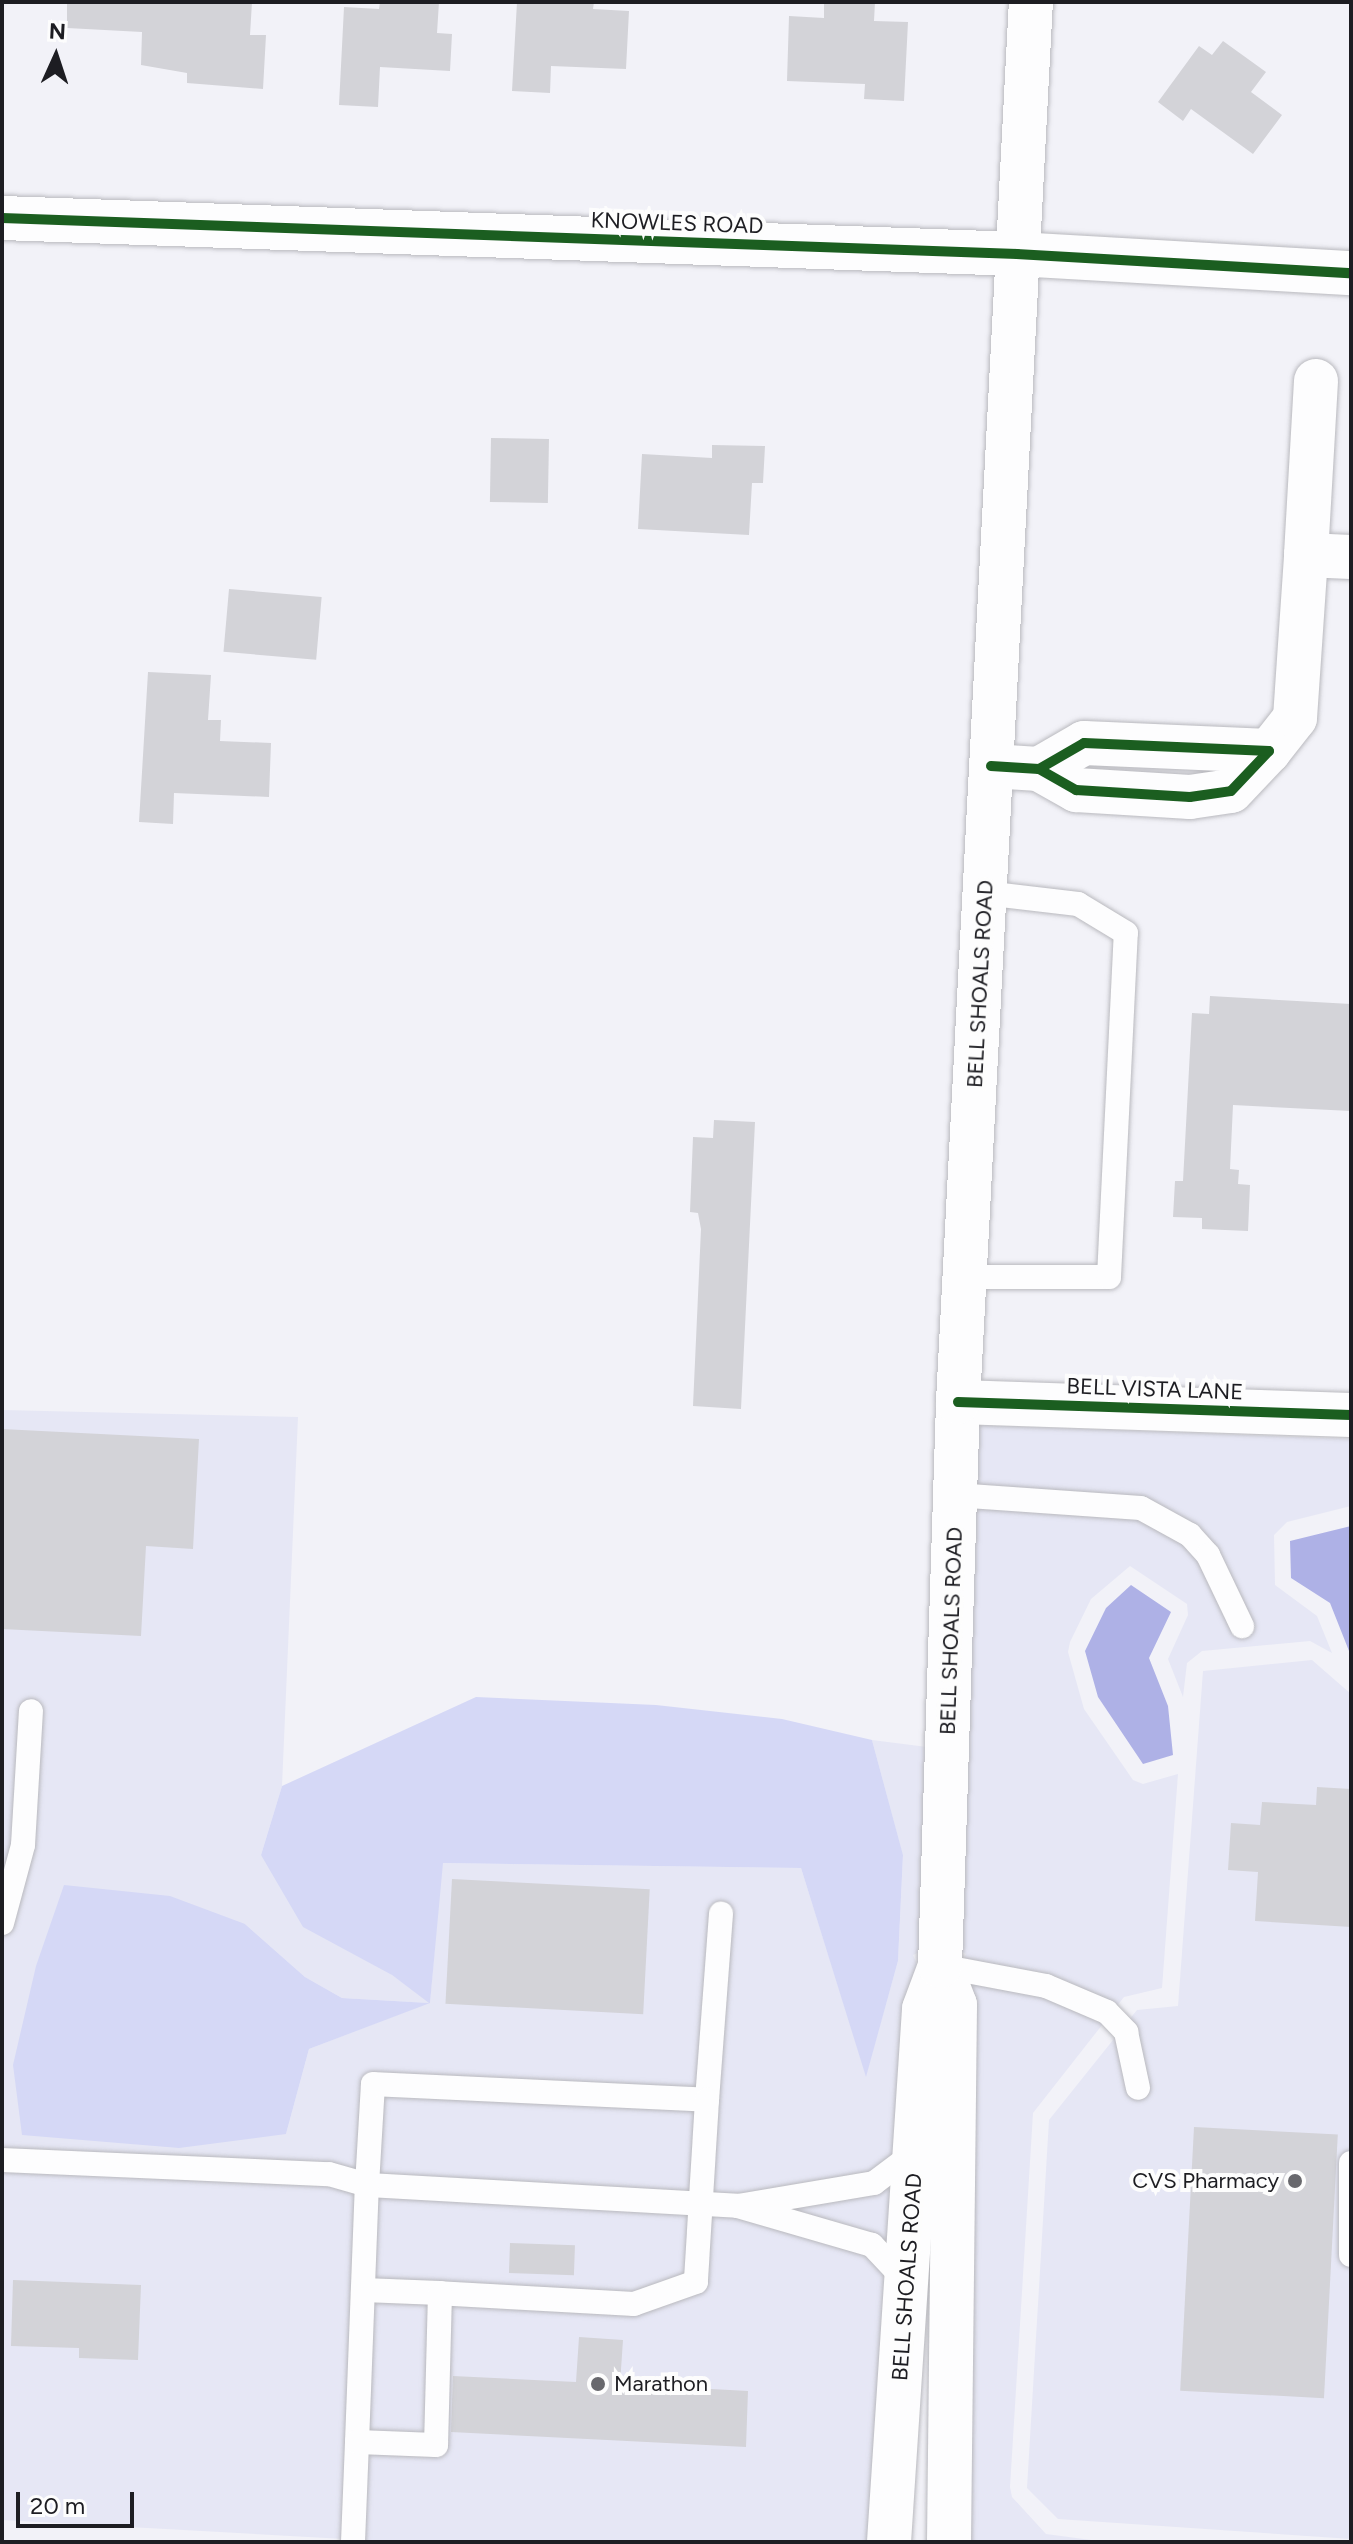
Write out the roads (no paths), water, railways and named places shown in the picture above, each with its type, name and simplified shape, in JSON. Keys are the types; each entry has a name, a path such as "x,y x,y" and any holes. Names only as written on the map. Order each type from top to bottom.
{"main road":[{"name":"BELL SHOALS ROAD","path":"889,2542 924,2009 940,1966 958,1402 1031,2"},
{"name":"KNOWLES ROAD","path":"2,218 1017,254 1351,273"},
{"path":"991,766 1039,769 1076,790 1173,796 1231,791 1269,751 1295,718 1316,381"},
{"path":"1306,555 1351,557"},
{"path":"1039,769 1084,743 1269,751"},
{"path":"1173,796 1176,746"},
{"name":"BELL VISTA LANE","path":"958,1402 1351,1415"},
{"name":"BELL SHOALS ROAD","path":"940,1966 955,2005 949,2542"}],"lane":[{"path":"965,1277 1109,1277 1126,933 1078,904 985,893"},
{"path":"955,1495 1141,1508 1190,1535 1208,1555 1242,1626"},
{"path":"2,1923 23,1845 31,1711"},
{"path":"363,2290 634,2304 696,2282 721,1914"},
{"path":"940,1966 1046,1986 1107,2012 1126,2032 1138,2088"},
{"path":"353,2542 373,2084 707,2100"},
{"path":"2,2160 329,2174 367,2185 738,2206 874,2183 915,2151"},
{"path":"1351,2163 1351,2255"},
{"path":"738,2206 872,2245 906,2283"},
{"path":"357,2442 436,2445 440,2293"}],"water":[{"path":"1351,1526 1351,1656 1330,1603 1291,1578 1290,1541"},
{"path":"1131,1585 1171,1612 1149,1658 1168,1706 1173,1755 1143,1764 1098,1697 1085,1651 1106,1608"}],"place":[{"name":"CVS Pharmacy","path":"1295,2181"},
{"name":"Marathon","path":"598,2384"}]}
